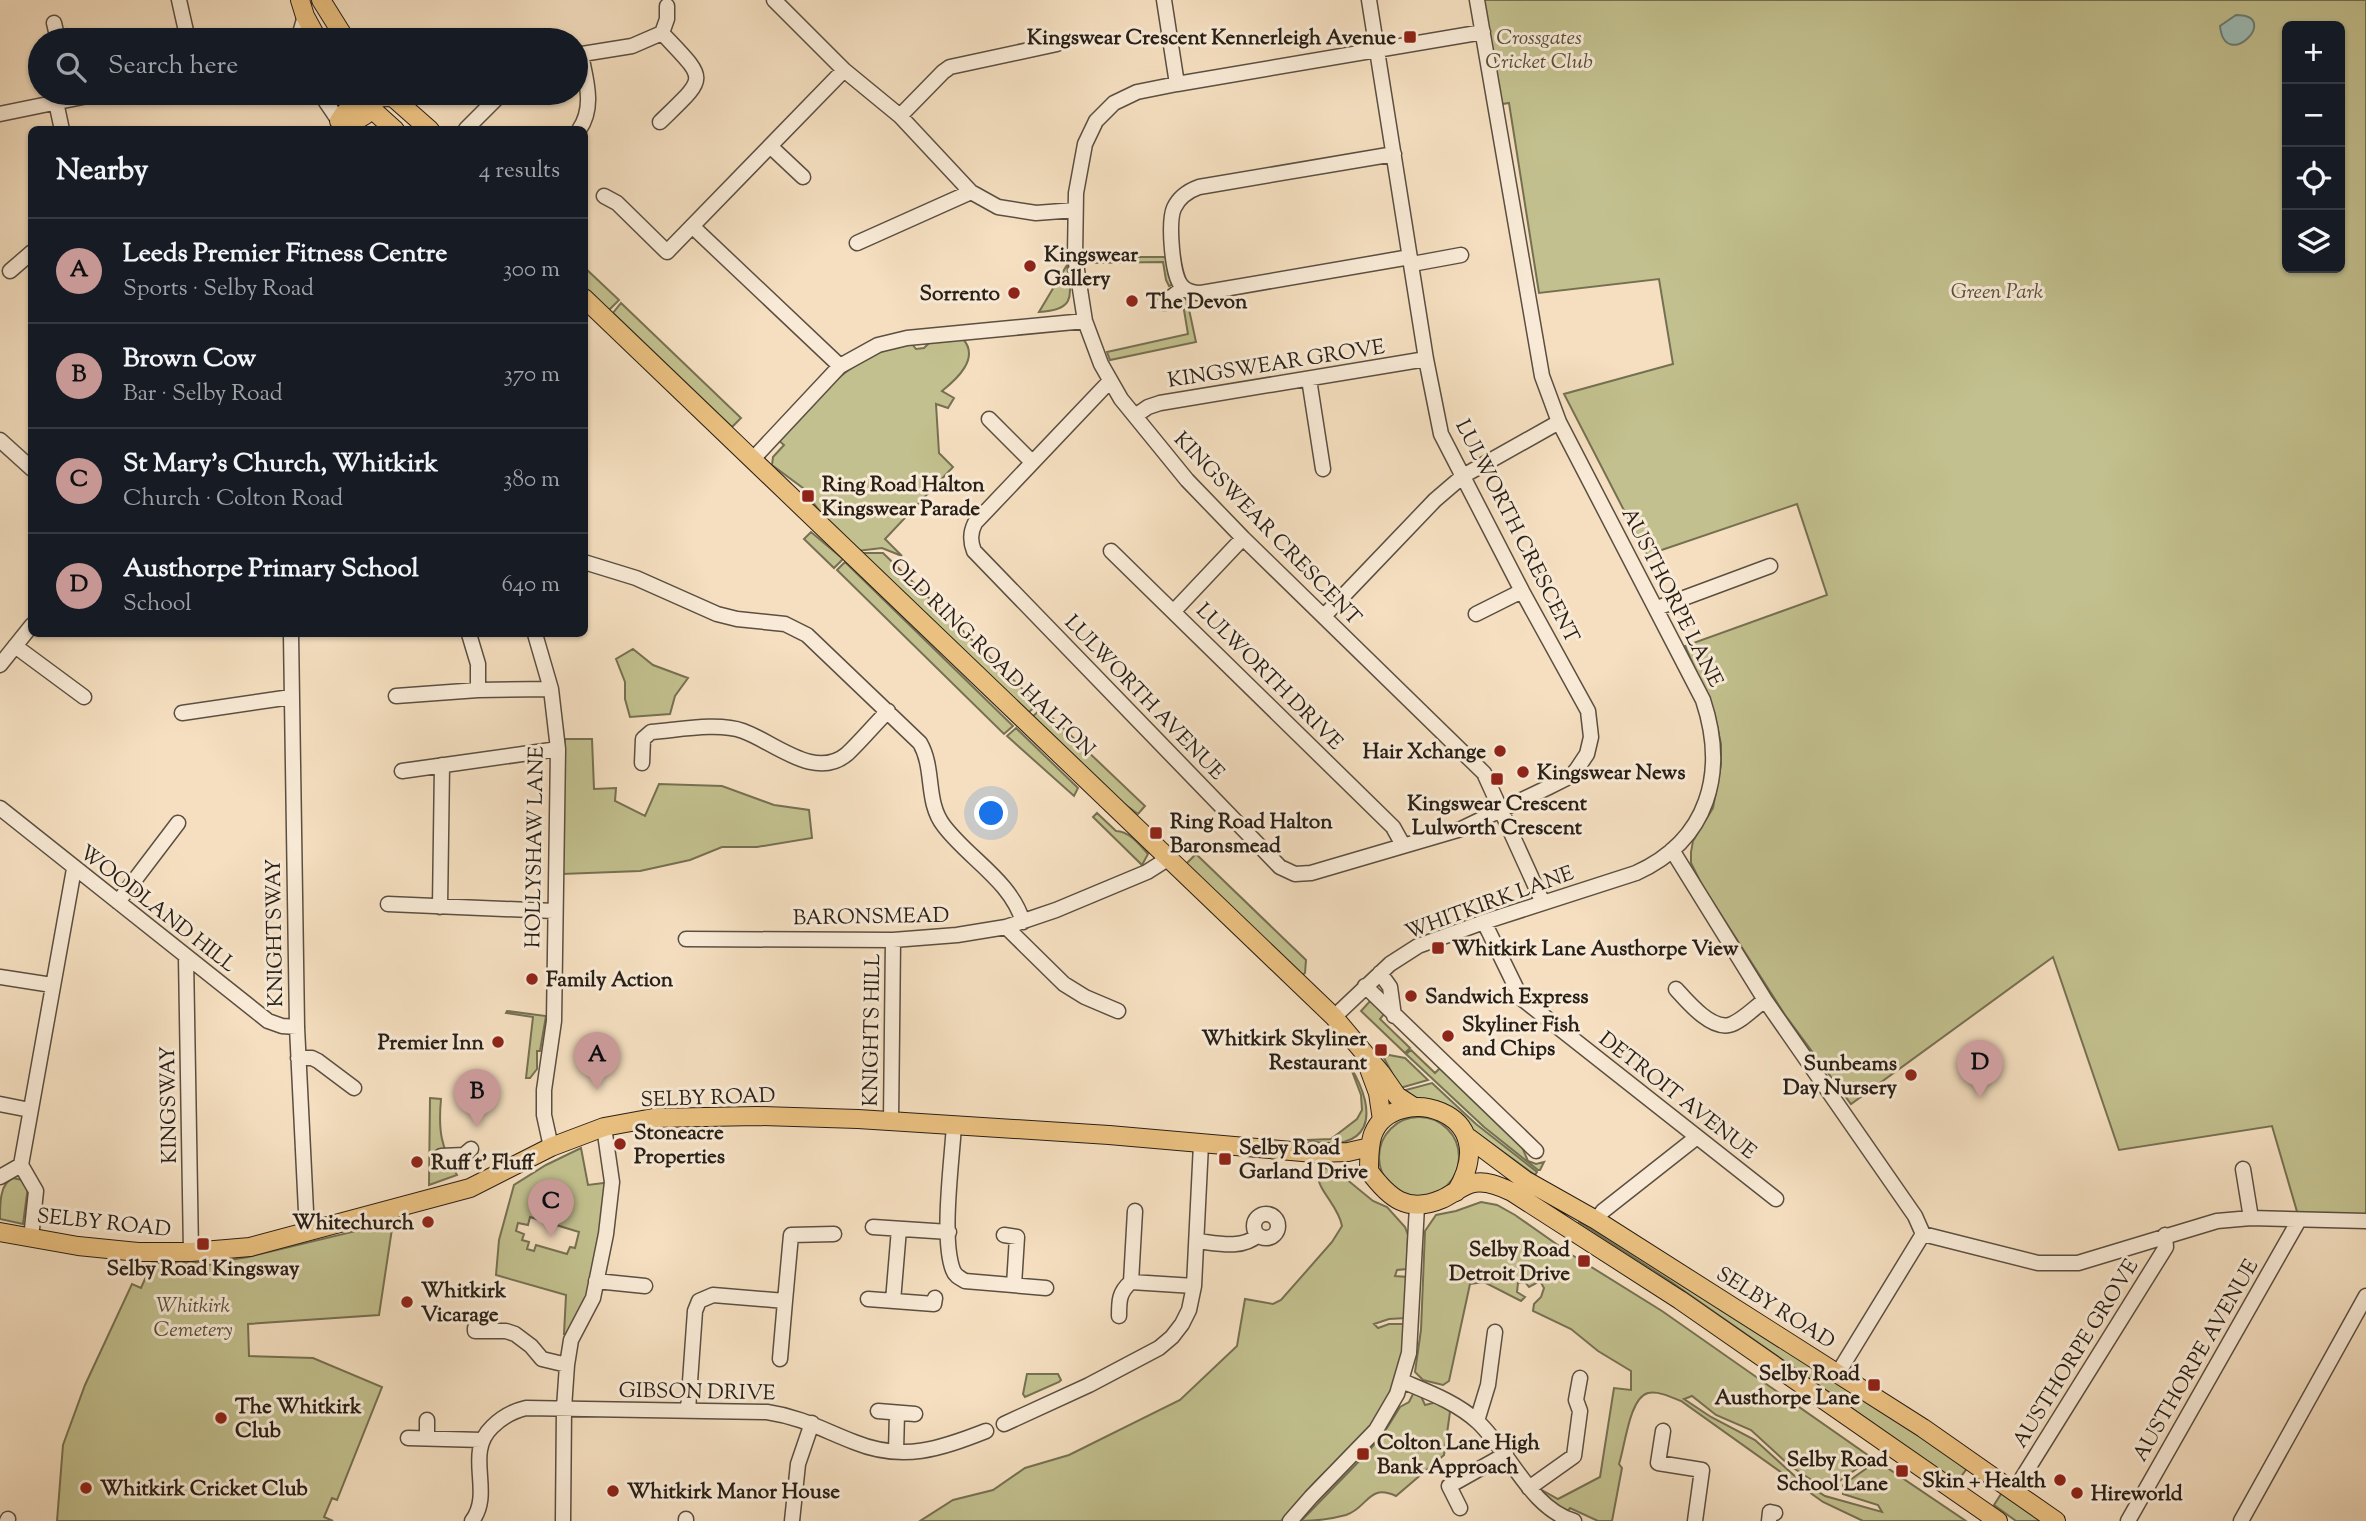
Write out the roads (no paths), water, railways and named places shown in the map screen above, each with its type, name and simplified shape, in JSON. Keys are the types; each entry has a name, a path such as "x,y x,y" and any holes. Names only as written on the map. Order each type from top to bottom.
{"main road":[{"path":"321,0 338,28"},
{"path":"303,8 312,28"},
{"path":"338,126 344,111 358,105"},
{"path":"379,105 392,126"},
{"path":"386,105 423,126"},
{"name":"OLD RING ROAD HALTON","path":"588,302 852,552 1334,1017 1381,1073 1397,1097 1414,1107"},
{"name":"OLD RING ROAD HALTON","path":"1364,1054 1378,1093 1382,1120"},
{"path":"1456,1192 1464,1179 1469,1158 1469,1138 1456,1122 1442,1112 1414,1107 1397,1110 1382,1120 1374,1132 1370,1147 1369,1171 1387,1193 1401,1203 1417,1206 1439,1200 1456,1192 1471,1183 1487,1183 1512,1192 1680,1300 1995,1520"},
{"name":"SELBY ROAD","path":"0,1232 115,1250 191,1252 250,1247 470,1188 551,1147 604,1127 653,1118 705,1116 891,1121 1110,1135 1314,1153 1348,1152 1370,1147"},
{"name":"SELBY ROAD","path":"1469,1138 1525,1180 1596,1220 1839,1373 2056,1521"},
{"name":"SELBY ROAD","path":"1314,1153 1369,1171"}],"street":[{"path":"180,0 186,28"},
{"path":"1164,0 1177,84"},
{"name":"LULWORTH CRESCENT","path":"1369,0 1426,359 1441,434 1588,711 1591,737 1583,762 1571,776 1501,810"},
{"name":"AUSTHORPE LANE","path":"1477,0 1542,376 1559,422 1703,700 1710,726 1714,752 1713,778 1703,808 1687,835 1672,850"},
{"path":"782,3 844,70 900,116 971,192 998,207 1036,213 1075,210"},
{"path":"588,53 640,44 662,33 667,19 667,6"},
{"path":"300,28 303,8"},
{"path":"54,23 55,28"},
{"name":"KINGSWEAR CRESCENT","path":"1483,32 1177,84 1129,95 1114,103 1096,121 1081,160 1075,210 1075,265 1085,321 1109,382 1187,480 1484,773 1543,903"},
{"path":"660,122 694,89 698,79 695,69 662,33"},
{"path":"900,116 950,67 1058,44"},
{"path":"604,196 628,213 667,252 844,70"},
{"path":"581,126 586,118 588,98"},
{"path":"0,114 37,105"},
{"path":"62,126 64,105"},
{"path":"326,105 337,126"},
{"path":"469,126 490,105"},
{"path":"770,146 803,177"},
{"path":"1394,154 1191,190 1178,202 1171,218 1176,276 1183,288 1201,293 1411,260 1461,255"},
{"path":"857,243 971,192"},
{"path":"692,226 840,366"},
{"path":"10,271 28,255"},
{"path":"1164,303 1183,288"},
{"path":"752,460 840,366 863,352 895,340 1085,321"},
{"name":"KINGSWEAR GROVE","path":"1135,416 1160,403 1426,359"},
{"path":"1309,379 1323,469"},
{"name":"LULWORTH AVENUE","path":"1109,382 975,523 971,537 974,551 1280,867 1295,874 1311,873 1461,829 1501,810"},
{"path":"989,419 1032,462"},
{"path":"1324,616 1435,500 1462,476 1559,422"},
{"path":"0,440 28,465"},
{"name":"LULWORTH DRIVE","path":"1243,538 1174,611 1393,827 1403,845"},
{"path":"1111,551 1174,611"},
{"path":"588,563 636,578 717,614 777,623 793,627 807,635 916,737 929,765 933,800 944,827 1009,894 1019,908 1023,922"},
{"path":"1657,608 1770,566"},
{"path":"1476,614 1522,591"},
{"path":"0,665 28,630"},
{"name":"KNIGHTSWAY","path":"291,637 297,1027 307,1232"},
{"path":"470,637 478,664 478,690"},
{"name":"HOLLYSHAW LANE","path":"535,637 551,689 558,749 554,1021 544,1090 544,1115 551,1147"},
{"path":"15,646 84,698"},
{"path":"396,696 478,690 551,689"},
{"path":"182,713 291,697"},
{"path":"642,764 643,739 651,732 719,728 743,731 808,762 824,764 846,754 888,711"},
{"path":"402,771 558,749"},
{"path":"440,907 442,765"},
{"name":"WOODLAND HILL","path":"0,808 268,1021 297,1027"},
{"path":"118,902 178,819"},
{"path":"1672,850 1765,1000 1915,1216 1923,1234"},
{"name":"WHITKIRK LANE","path":"1334,1017 1380,973 1418,946 1636,873 1672,850"},
{"name":"BARONSMEAD","path":"686,939 893,940 957,935 1006,927 1093,895 1147,872 1169,858"},
{"path":"31,1238 37,1197 34,1185 21,1165 74,869"},
{"path":"388,904 554,911"},
{"name":"DETROIT AVENUE","path":"1485,922 1521,998 1776,1199"},
{"path":"1006,927 1064,984 1085,997 1118,1010"},
{"name":"KNIGHTS HILL","path":"891,1121 893,940"},
{"name":"KINGSWAY","path":"186,957 191,1252"},
{"path":"1380,973 1390,987 1394,1016"},
{"path":"0,977 52,985"},
{"path":"1365,986 1536,1151"},
{"path":"1676,989 1692,1008 1720,1025 1731,1024 1765,1000"},
{"path":"298,1058 318,1060 354,1088"},
{"path":"0,1104 30,1110"},
{"path":"954,1125 949,1232 953,1270 960,1279 971,1282 1046,1288"},
{"path":"563,1521 567,1365 571,1340 593,1298 606,1234 612,1182 604,1127"},
{"path":"1596,1220 1603,1211 1697,1137"},
{"path":"1004,1424 1089,1385 1159,1348 1172,1337 1186,1317 1194,1286 1201,1144"},
{"path":"441,1156 464,1154 471,1149"},
{"path":"0,1177 21,1165"},
{"path":"2243,1169 2251,1218"},
{"path":"1290,1521 1376,1430 1402,1381 1410,1339 1417,1206"},
{"path":"1131,1282 1135,1211"},
{"path":"1923,1234 2038,1263 2078,1263 2165,1235 2217,1222 2251,1218 2366,1221"},
{"name":"AUSTHORPE AVENUE","path":"2128,1521 2299,1220"},
{"path":"873,1227 949,1232"},
{"path":"893,1301 899,1229"},
{"path":"780,1359 791,1235 834,1234"},
{"path":"1839,1373 1923,1234"},
{"path":"1196,1241 1234,1245 1245,1243 1258,1235"},
{"name":"AUSTHORPE GROVE","path":"2014,1491 2166,1247 2165,1235"},
{"path":"1004,1236 1017,1237 1014,1285"},
{"path":"596,1281 645,1286"},
{"path":"1119,1316 1119,1299 1123,1289 1131,1282 1194,1286"},
{"path":"688,1410 695,1311 699,1301 713,1295 785,1301"},
{"path":"2241,1521 2366,1296"},
{"path":"868,1299 934,1304 935,1298"},
{"path":"475,1328 475,1331 506,1331 515,1334 542,1359 567,1365"},
{"path":"1477,1421 1488,1385 1495,1332"},
{"path":"1529,1488 1574,1456 1580,1411 1576,1400 1580,1378"},
{"path":"1402,1381 1441,1396 1477,1421 1506,1454 1548,1516 1573,1521"},
{"name":"GIBSON DRIVE","path":"481,1440 499,1420 514,1411 540,1407 767,1412 791,1415 855,1443 896,1451 923,1452 942,1448 986,1431"},
{"path":"878,1412 915,1414"},
{"path":"896,1451 898,1413"},
{"path":"427,1420 427,1438"},
{"path":"792,1521 798,1464 812,1423"},
{"path":"1663,1431 1658,1464 1702,1470 1695,1521"},
{"path":"408,1438 481,1440 478,1457 481,1498 478,1512 472,1521"},
{"path":"1460,1508 1449,1486 1506,1454"}],"water":[{"path":"2236,15 2249,17 2254,23 2253,31 2240,44 2231,45 2224,39 2220,26"}],"place":[{"name":"Kingswear Crescent Kennerleigh Avenue","path":"1410,37"},
{"name":"Kingswear Gallery","path":"1030,266"},
{"name":"Sorrento","path":"1014,293"},
{"name":"The Devon","path":"1132,301"},
{"name":"Ring Road Halton Kingswear Parade","path":"808,496"},
{"name":"Hair Xchange","path":"1500,751"},
{"name":"Kingswear News","path":"1523,772"},
{"name":"Kingswear Crescent Lulworth Crescent","path":"1497,779"},
{"name":"Ring Road Halton Baronsmead","path":"1156,833"},
{"name":"Whitkirk Lane Austhorpe View","path":"1438,948"},
{"name":"Family Action","path":"532,979"},
{"name":"Sandwich Express","path":"1411,996"},
{"name":"Skyliner Fish and Chips","path":"1448,1036"},
{"name":"Premier Inn","path":"498,1042"},
{"name":"Whitkirk Skyliner Restaurant","path":"1381,1050"},
{"name":"Sunbeams Day Nursery","path":"1911,1075"},
{"name":"Leeds Premier Fitness Centre","path":"597,1090"},
{"name":"Austhorpe Primary School","path":"1980,1098"},
{"name":"Brown Cow","path":"477,1127"},
{"name":"Stoneacre Properties","path":"620,1144"},
{"name":"Selby Road Garland Drive","path":"1225,1159"},
{"name":"Ruff t' Fluff","path":"417,1162"},
{"name":"Whitechurch","path":"428,1222"},
{"name":"St Mary's Church, Whitkirk","path":"551,1237"},
{"name":"Selby Road Kingsway","path":"203,1244"},
{"name":"Selby Road Detroit Drive","path":"1584,1261"},
{"name":"Whitkirk Vicarage","path":"407,1302"},
{"name":"Selby Road Austhorpe Lane","path":"1874,1385"},
{"name":"The Whitkirk Club","path":"221,1418"},
{"name":"Colton Lane High Bank Approach","path":"1363,1454"},
{"name":"Selby Road School Lane","path":"1902,1471"},
{"name":"Skin + Health","path":"2060,1480"},
{"name":"Whitkirk Cricket Club","path":"86,1488"},
{"name":"Whitkirk Manor House","path":"613,1491"},
{"name":"Hireworld","path":"2077,1493"}],"park label":[{"name":"Crossgates Cricket Club","path":"1539,49"},
{"name":"Green Park","path":"1997,291"},
{"name":"Whitkirk Cemetery","path":"193,1317"}]}
